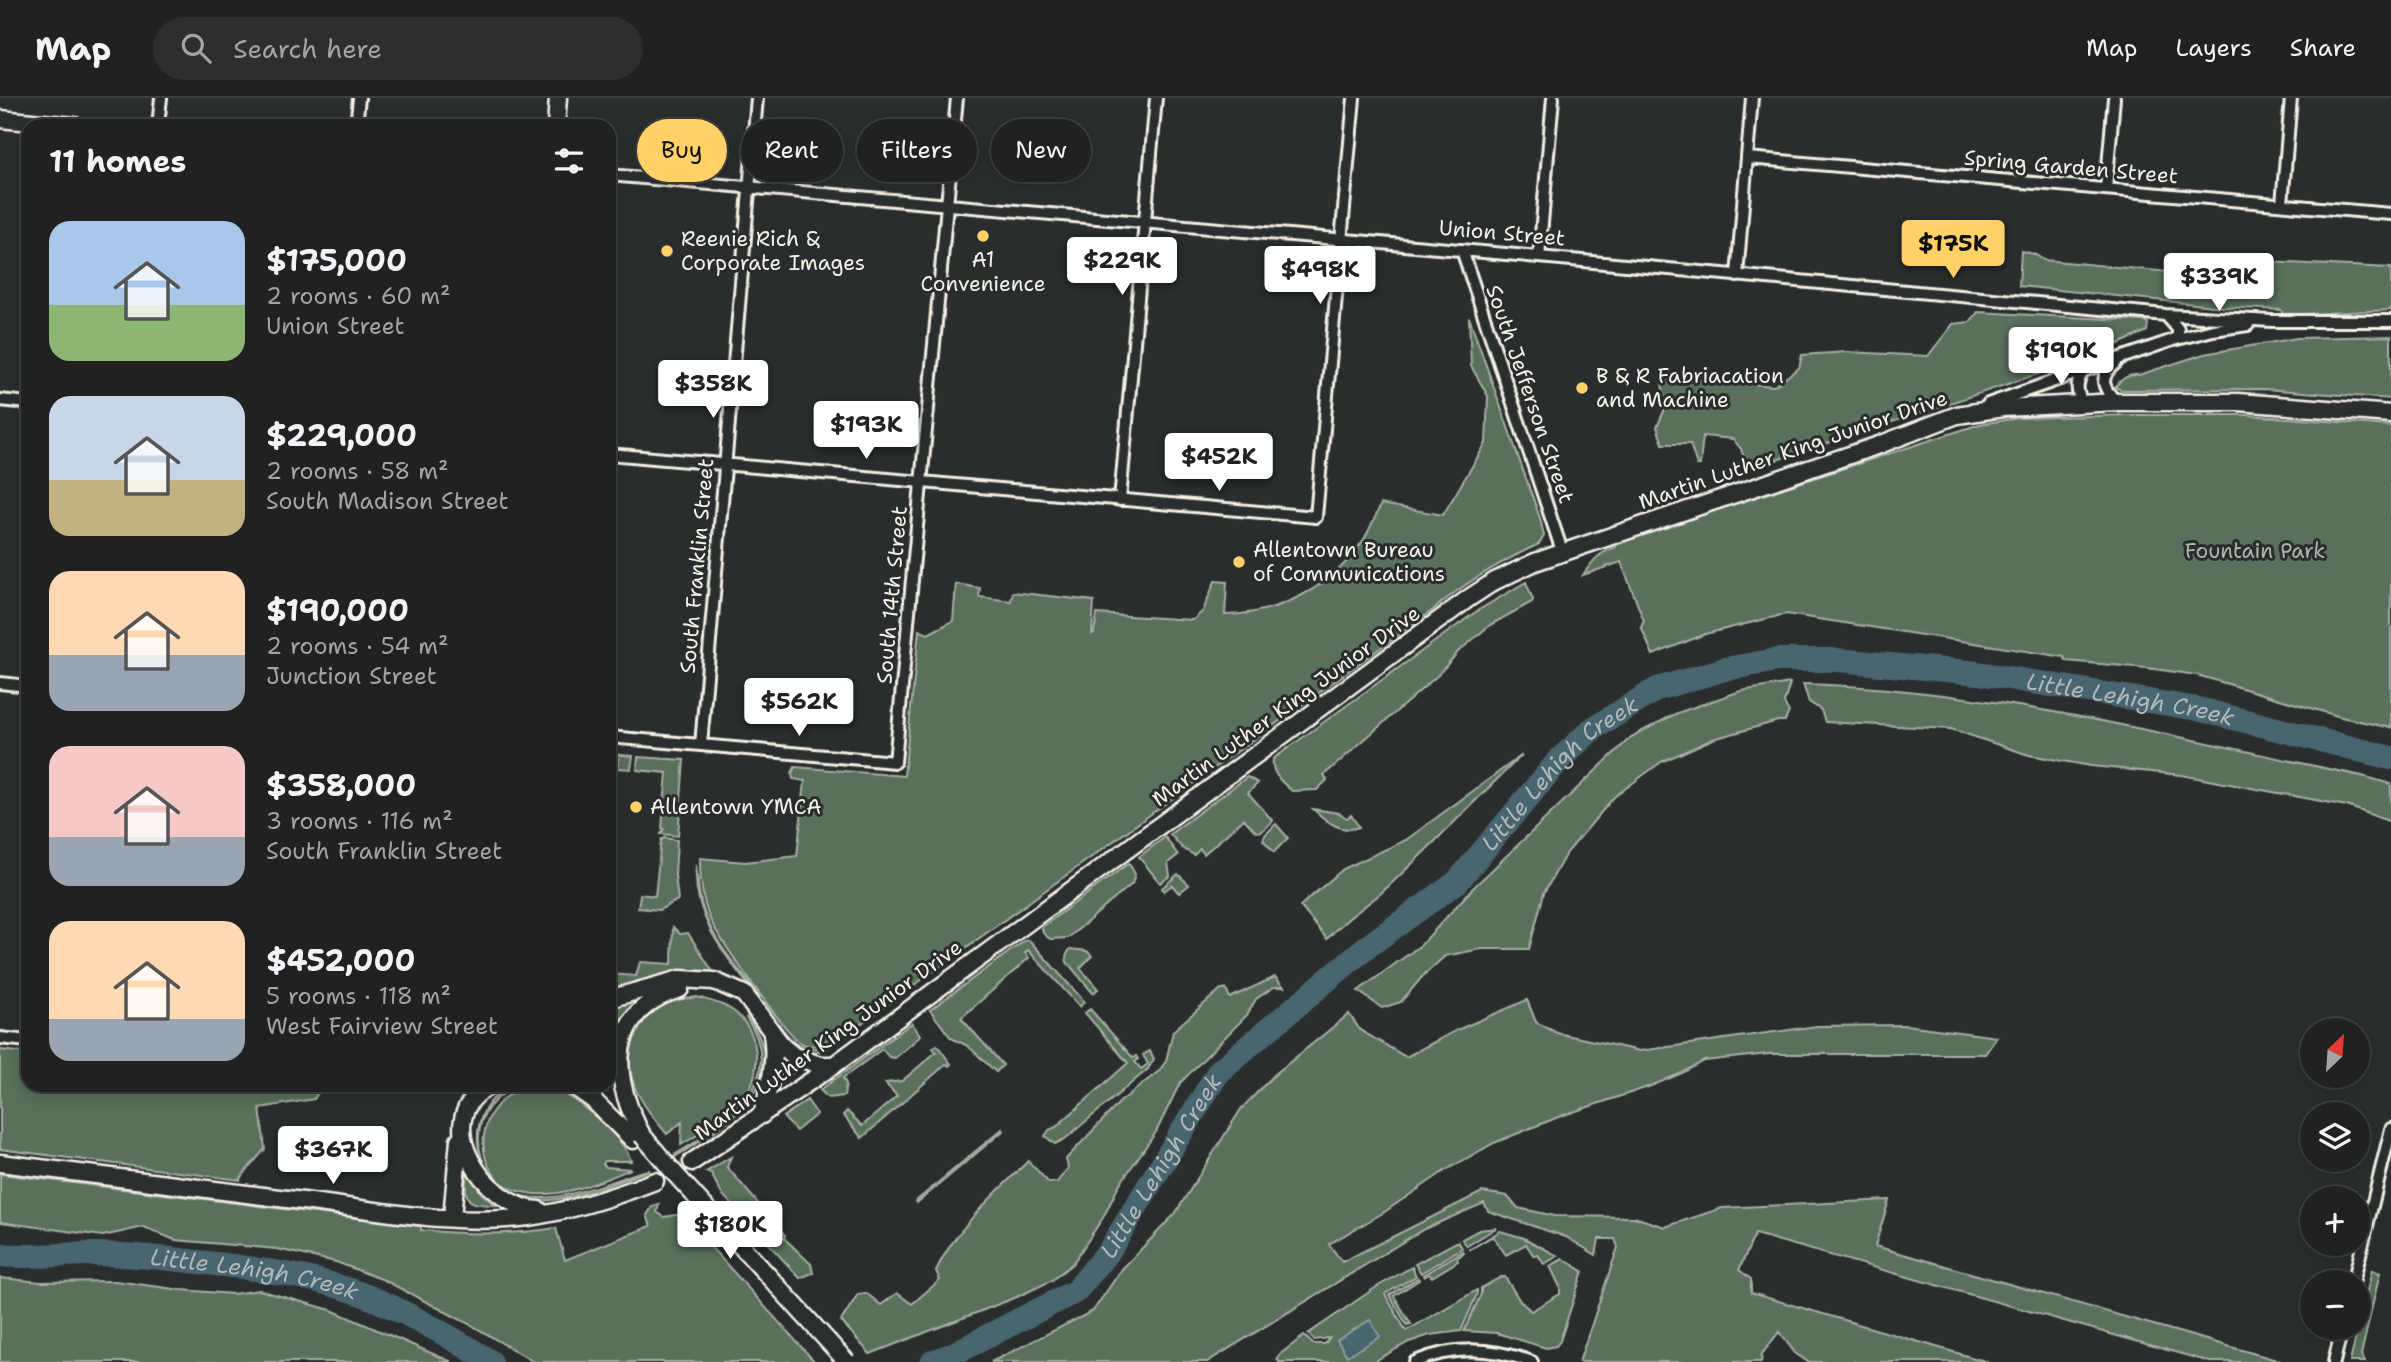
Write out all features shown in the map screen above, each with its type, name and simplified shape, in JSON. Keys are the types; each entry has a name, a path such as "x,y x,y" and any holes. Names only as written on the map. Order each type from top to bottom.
{"main road":[{"path":"556,119 558,98"},
{"path":"0,119 21,121"},
{"name":"Martin Luther King Junior Drive","path":"692,1163 834,1065 1469,598 1495,581 1562,551 1866,449 1957,415 2003,408 2117,402 2238,402 2391,414"},
{"path":"616,997 680,979 714,981 749,1001 783,1048 794,1056 806,1062 834,1065"},
{"path":"638,1138 620,1074 621,1044 637,1015 664,994 695,987 711,988 749,1001"},
{"path":"762,1115 773,1068 771,1031"},
{"path":"452,1219 463,1092"},
{"path":"477,1092 470,1100 460,1127 464,1145 476,1170 499,1195 526,1209 559,1211"},
{"path":"582,1092 638,1138"},
{"path":"599,1092 638,1138 713,1215 847,1362"},
{"path":"0,1163 452,1219 526,1217 559,1211 627,1192 655,1181"}],"street":[{"path":"159,119 161,98"},
{"path":"357,119 359,98"},
{"name":"South Franklin Street","path":"701,745 757,98"},
{"name":"South 14th Street","path":"701,745 895,762 957,98"},
{"path":"1120,499 1156,98"},
{"path":"616,455 1316,517 1354,98"},
{"path":"1539,257 1553,98"},
{"path":"1737,275 1752,98"},
{"path":"2106,189 2114,98"},
{"path":"2281,204 2291,98"},
{"name":"Spring Garden Street","path":"1747,158 2391,214"},
{"name":"Union Street","path":"616,176 2166,315 2272,321 2391,321"},
{"name":"South Jefferson Street","path":"1462,250 1562,551"},
{"path":"2166,315 2178,329 2178,336 2173,340"},
{"path":"1957,415 2173,340 2213,330 2272,321"},
{"path":"2117,402 2106,392 2104,375 2124,357"},
{"path":"2082,371 2077,383 2077,393 2082,403"},
{"path":"0,400 21,402"},
{"path":"0,683 21,685"},
{"path":"616,738 701,745"},
{"path":"0,1038 21,1040"},
{"path":"2356,1270 2391,1129"},
{"path":"2334,1362 2339,1340"},
{"path":"1415,1362 1445,1352 1471,1350 1491,1351 1532,1362"}],"green space":[{"path":"2021,251 2044,260 2169,272 2169,258 2215,292 2216,299 2223,300 2223,289 2181,258 2391,268 2391,310 2283,315 2281,310 2223,307 2019,286"},
{"path":"1978,312 2148,323 2147,331 2090,357 1752,468 1747,466 1741,449 1733,439 1703,436 1700,465 1697,465 1690,444 1663,444 1657,427 1664,411 1662,376 1774,386 1799,368 1802,355 1847,352 1928,356 1953,324 1970,322"},
{"path":"1469,317 1540,518 1544,536 1539,544 1497,565 1458,590 826,1049 815,1052 805,1050 788,1039 762,1003 785,1032 802,1046 811,1048 822,1046 835,1039 833,1037 815,1046 803,1044 769,1006 738,964 709,917 702,888 700,858 745,862 797,856 805,781 793,779 795,767 904,776 919,630 928,634 953,621 956,584 980,588 979,597 1011,601 1013,592 1094,601 1092,634 1097,614 1193,620 1203,611 1215,581 1227,582 1225,615 1266,609 1304,594 1337,571 1352,556 1367,535 1381,504 1443,515 1486,443 1488,396 1471,366"},
{"path":"2391,336 2391,399 2264,389 2121,390 2115,387 2129,376 2204,354 2297,338"},
{"name":"Fountain Park","path":"2248,415 2391,426 2391,728 2341,717 2197,675 2066,661 2064,657 1786,614 1705,634 1653,655 1641,627 1644,621 1621,562 1583,575 1597,558 1616,547 1615,543 1980,424 2019,418"},
{"path":"1526,582 1532,602 1490,625 1458,652 1439,674 1324,775 1327,780 1317,790 1292,791 1278,777 1273,759 1477,611"},
{"path":"1790,683 1784,703 1789,712 1785,721 1713,739 1661,762 1614,797 1565,855 1544,893 1529,949 1481,949 1445,956 1422,977 1401,1002 1382,1008 1358,991 1421,945 1474,887 1631,737 1677,713 1741,691"},
{"path":"1803,684 1874,688 2014,705 2362,776 2391,784 2391,822 2347,806 2181,775 2091,766 2029,755 1951,729 1825,722 1821,710 1809,702"},
{"path":"616,755 633,756 631,769 617,768 619,759 616,759"},
{"path":"1522,755 1380,894 1339,926 1327,939 1300,906 1343,869 1406,840"},
{"path":"638,757 684,760 678,836 661,834 664,829 667,773 637,770"},
{"path":"1247,777 1258,783 1248,793 1273,821 1262,831 1256,832 1244,819 1204,854 1200,849 1194,855 1182,848 1170,834"},
{"path":"1313,809 1339,813 1347,818 1351,815 1359,827 1340,828"},
{"path":"1276,824 1288,838 1274,852 1263,840"},
{"path":"1165,837 1178,855 1168,863 1170,876 1160,883 1139,857"},
{"path":"661,840 677,840 675,875 678,900 659,910 638,908 640,894 655,896"},
{"path":"1129,863 1135,874 1132,884 1068,938 1050,939 1043,933 1042,927"},
{"path":"696,865 700,898 713,933 760,997 758,998 724,952 714,936 706,920 696,885"},
{"path":"1178,874 1189,885 1179,893 1172,885 1164,891 1162,888"},
{"path":"673,927 680,934 688,933 713,972 679,970 616,988 616,975 636,976 640,962 672,964"},
{"path":"1029,940 1084,1001 1080,1007 1028,950 1025,953 1029,958 961,1018 1003,1065 996,1072 968,1046 951,1038 930,1010"},
{"path":"1070,949 1087,951 1092,956 1080,968 1098,989 1093,993 1067,962 1066,956"},
{"path":"1275,977 1284,987 1274,987 1256,999 1247,1015 1180,1083 1156,1132 1119,1185 1104,1216 1073,1263 1051,1281 1017,1297 870,1354 841,1321 858,1294 866,1293 881,1305 897,1293 912,1304 940,1280 936,1271 953,1241 1028,1161 1049,1183 1057,1182 1068,1168 1066,1159 1120,1102 1159,1071 1166,1061 1173,1031 1221,989 1226,989 1230,998"},
{"path":"638,997 616,1030 616,1001"},
{"path":"697,997 728,1008 745,1023 754,1044 756,1067 749,1089 737,1106 714,1125 681,1145 682,1122 667,1134 640,1099 634,1086 630,1060 638,1031 651,1014 670,1002"},
{"path":"1527,1000 1536,1022 1557,1033 1640,1051 1817,1026 1906,1025 1997,1037 1985,1054 1769,1054 1704,1061 1651,1086 1561,1116 1494,1143 1329,1244 1342,1262 1482,1192 1507,1196 1518,1208 1555,1216 1634,1217 1665,1227 1722,1208 1889,1200 1875,1246 2284,1362 2210,1362 1755,1234 1739,1270 1751,1279 1751,1293 1988,1362 1808,1362 1795,1353 1779,1332 1762,1354 1761,1362 1579,1362 1618,1247 1615,1239 1599,1239 1596,1255 1566,1237 1488,1211 1484,1203 1424,1229 1207,1362 991,1362 1093,1311 1122,1269 1175,1214 1241,1109 1274,1075 1349,1014 1360,1030 1406,1057 1457,1030"},
{"path":"1090,1009 1133,1058 1136,1056 1138,1059 1135,1062 1141,1069 1148,1064 1143,1055 1150,1051 1154,1059 1148,1069 1065,1139 1055,1144 1045,1136 1049,1130 1056,1127 1128,1063 1085,1013"},
{"path":"747,1017 761,1041 764,1062 760,1082 733,1117 675,1157 674,1155 731,1116 746,1100 756,1082 761,1063 758,1041"},
{"path":"912,1023 920,1035 917,1039 895,1058 889,1057 882,1049 843,1078 846,1084 844,1096 828,1098 820,1090"},
{"path":"937,1045 951,1064 946,1064 862,1138 843,1115 847,1111 862,1126 897,1096 885,1083 902,1081 936,1052 933,1048"},
{"path":"0,1050 21,1052 21,1092 318,1092 314,1099 260,1108 265,1149 240,1180 0,1149"},
{"path":"780,1056 801,1067 776,1085"},
{"path":"505,1092 483,1117 480,1150 490,1174 503,1187 517,1195 534,1198 570,1194 650,1170 591,1191 558,1199 531,1200 511,1193 495,1182 484,1166 479,1148 478,1130 484,1112 496,1096"},
{"path":"560,1092 565,1095 610,1131 631,1161 605,1161 603,1164 606,1167 631,1169 580,1188 553,1194 527,1193 507,1186 493,1173 485,1157 484,1139 488,1121 498,1105 513,1093"},
{"path":"807,1100 817,1114 796,1131 783,1117"},
{"path":"1002,1129 1003,1131 917,1203 916,1201"},
{"path":"731,1157 727,1167 785,1235 784,1238 811,1264 813,1273 800,1278 721,1193 711,1173 706,1172"},
{"path":"467,1170 481,1193 495,1205 477,1204 468,1198"},
{"path":"0,1174 421,1226 421,1230 489,1233 556,1228 565,1260 651,1226 647,1215 652,1207 659,1204 657,1212 664,1217 681,1214 815,1362 534,1362 473,1326 384,1280 336,1262 277,1249 175,1240 144,1227 103,1236 0,1222"},
{"path":"1496,1228 1467,1246 1462,1239 1479,1230"},
{"path":"1500,1231 1524,1238 1558,1256 1544,1264 1526,1244 1506,1255 1493,1236 1469,1250"},
{"path":"1458,1241 1462,1248 1421,1273 1415,1264"},
{"path":"1463,1251 1457,1258 1458,1261 1432,1277 1429,1274 1424,1277 1423,1275"},
{"path":"1563,1259 1583,1271 1556,1346 1546,1348 1497,1333 1464,1331 1481,1294 1481,1288 1501,1277 1505,1277 1520,1301 1531,1311 1560,1294 1560,1287 1550,1266"},
{"path":"1412,1267 1416,1276 1385,1294 1406,1331 1477,1290 1461,1331 1430,1335 1409,1342 1373,1362 1279,1362 1279,1355 1304,1336 1313,1344 1325,1344 1329,1338 1314,1340 1308,1334 1375,1288"},
{"path":"2372,1270 2380,1273 2370,1316"},
{"path":"0,1278 41,1282 115,1281 233,1294 259,1290 331,1310 452,1362 0,1362"},
{"path":"1418,1278 1419,1280 1394,1296 1411,1324 1407,1325 1389,1295"},
{"path":"2355,1340 2364,1340 2361,1355 2365,1362 2350,1362"}],"water":[{"path":"1370,1320 1380,1337 1347,1356 1337,1340"}],"waterway":[{"name":"Little Lehigh Creek","path":"932,1362 951,1355 1076,1291 1109,1251 1219,1071 1364,949 1457,882 1559,760 1591,730 1657,689 1725,669 1777,660 1837,660 1978,673 2198,709 2391,758"},
{"name":"Little Lehigh Creek","path":"0,1255 138,1256 247,1268 306,1278 345,1288 397,1309 491,1362"}],"place":[{"name":"A1 Convenience","path":"983,236"},
{"name":"Reenie Rich & Corporate Images","path":"667,251"},
{"name":"B & R Fabriacation and Machine","path":"1582,388"},
{"name":"Allentown Bureau of Communications","path":"1239,562"},
{"name":"Allentown YMCA","path":"636,807"}]}
